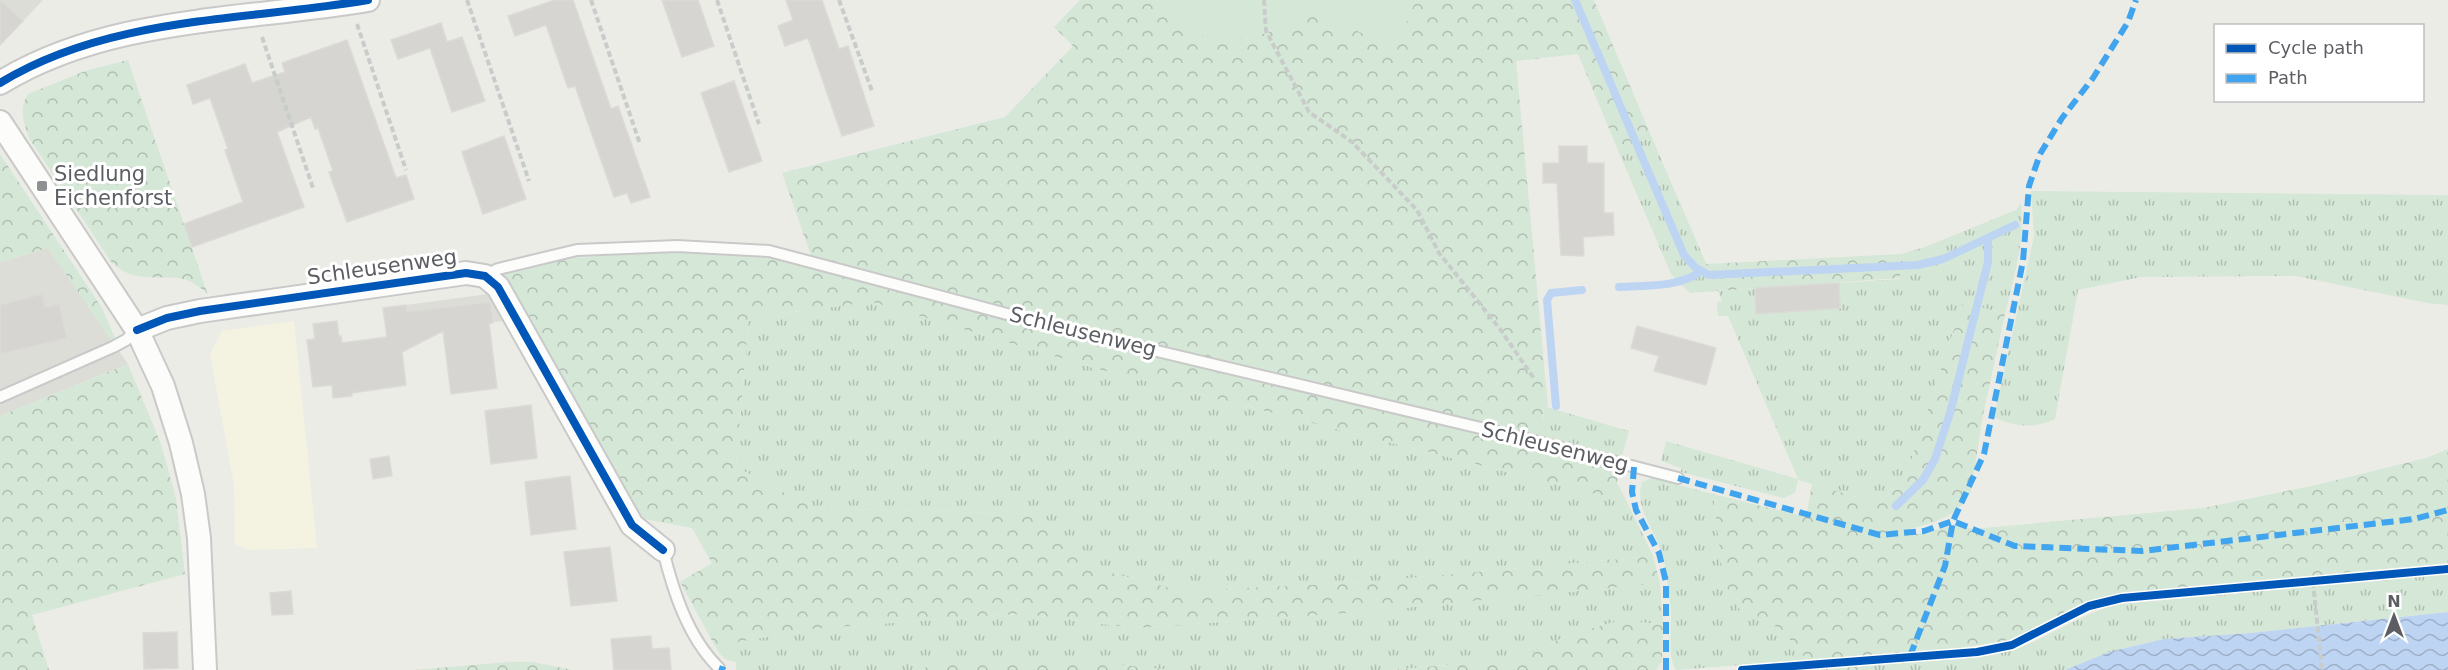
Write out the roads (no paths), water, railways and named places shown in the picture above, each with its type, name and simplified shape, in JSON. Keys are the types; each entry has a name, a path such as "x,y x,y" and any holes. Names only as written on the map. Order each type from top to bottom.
{"street":[{"path":"0,83 24,68 68,50 113,36 359,2"},
{"path":"0,122 137,330 162,386 181,443 193,494 199,538 205,670"},
{"name":"Schleusenweg","path":"137,330 167,318 200,311 466,273 484,276 498,287 632,525 663,550"}],"lane":[{"name":"Schleusenweg","path":"484,276 498,268 577,250 677,246 769,251 1060,328 1531,440 1678,478"},
{"path":"0,397 113,347 126,340 137,330"},
{"name":"Schleusenweg","path":"663,550 672,585 703,653 718,668"}],"water":[{"path":"2448,612 2448,670 2065,670 2109,652 2164,639 2251,633"}],"waterway":[{"path":"1575,0 1684,255 1696,268 1709,275 1918,265 1943,259 2015,225"},
{"path":"1896,506 1923,480 1935,459 1950,413 1988,262 1988,238"},
{"path":"1619,287 1673,283 1701,271"},
{"path":"1556,406 1547,300 1551,293 1582,290"}],"place":[{"name":"Siedlung Eichenforst","path":"42,186"}]}
